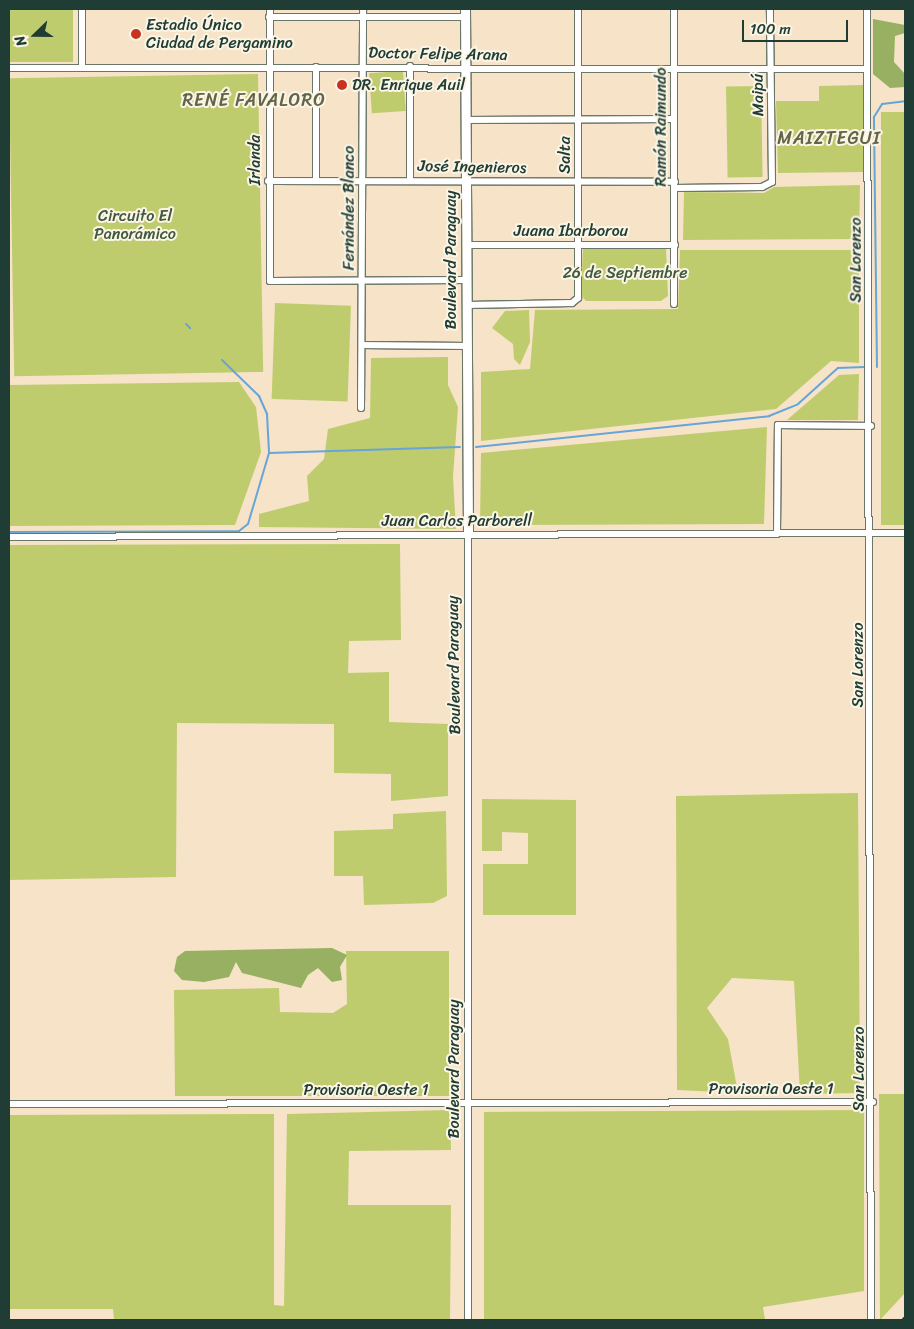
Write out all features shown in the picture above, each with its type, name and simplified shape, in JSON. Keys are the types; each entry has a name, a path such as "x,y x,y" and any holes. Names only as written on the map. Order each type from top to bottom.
{"street":[{"path":"82,9 82,67"},
{"name":"Irlanda","path":"270,9 268,181 270,281 363,281"},
{"name":"Fernández Blanco","path":"361,408 364,9"},
{"name":"Salta","path":"467,305 577,302 579,245 578,9"},
{"name":"Ramón Raimundo","path":"674,9 674,304"},
{"name":"Maipú","path":"770,9 772,182"},
{"name":"San Lorenzo","path":"868,9 872,533 873,1102 871,1320"},
{"path":"270,16 466,13"},
{"name":"Boulevard Paraguay","path":"466,13 468,1320"},
{"path":"316,66 316,180"},
{"path":"410,66 410,180"},
{"name":"Doctor Felipe Arana","path":"9,68 410,66 466,70 868,69"},
{"path":"467,120 674,119"},
{"name":"José Ingenieros","path":"268,181 579,182 762,187 772,182"},
{"name":"Juana Ibarborou","path":"467,245 674,245"},
{"path":"363,281 467,280"},
{"path":"362,345 466,346"},
{"path":"777,534 778,425 871,426"},
{"name":"Juan Carlos Parborell","path":"9,537 905,533"},
{"name":"Provisoria Oeste 1","path":"9,1104 873,1102"}],"green space":[{"path":"9,9 73,9 73,62 9,62"},
{"path":"873,19 905,25 905,33 895,36 894,62 905,74 905,87 890,88 873,74"},
{"path":"403,71 406,111 372,113 369,73"},
{"name":"Circuito El Panorámico","path":"258,74 263,372 14,376 9,78"},
{"path":"863,85 864,172 778,173 776,101 819,101 819,86"},
{"path":"761,86 763,177 728,178 726,87"},
{"path":"881,112 905,112 905,525 881,525"},
{"path":"860,185 859,239 683,240 684,192 764,193 774,187"},
{"name":"26 de Septiembre","path":"583,247 666,248 668,296 661,301 586,301 581,295"},
{"path":"680,250 859,250 859,363 831,361 776,409 481,441 481,372 530,369 535,310 678,309"},
{"path":"275,303 351,306 348,402 272,399"},
{"path":"529,310 530,342 520,365 514,359 513,344 492,328 505,311"},
{"path":"448,357 448,385 458,407 453,477 456,529 259,527 259,514 309,501 307,476 324,459 328,429 370,418 371,358"},
{"path":"859,374 858,420 787,420 839,375"},
{"path":"239,382 256,407 261,452 235,525 9,526 9,385"},
{"path":"767,427 764,524 480,525 481,453"},
{"path":"400,544 401,640 349,641 348,673 389,672 389,722 448,724 448,796 391,801 391,774 334,773 334,724 177,723 176,877 9,880 9,545"},
{"path":"858,793 860,1093 800,1094 794,981 732,978 707,1008 728,1039 738,1093 677,1090 676,796"},
{"path":"482,799 576,800 576,915 483,915 483,864 528,864 528,833 502,832 502,851 482,851"},
{"path":"446,811 447,896 433,903 364,905 363,876 334,876 334,831 393,829 393,814"},
{"path":"332,948 347,955 340,967 342,980 332,982 318,968 308,975 301,988 242,973 236,962 229,977 204,982 182,980 174,971 177,957 185,951"},
{"path":"346,951 449,951 449,1096 175,1096 174,990 279,988 280,1012 333,1013 347,1004"},
{"path":"879,1094 905,1094 905,1293 880,1320"},
{"path":"450,1110 451,1150 349,1151 348,1205 451,1205 450,1320 114,1320 113,1309 9,1309 9,1115 274,1114 274,1305 284,1306 287,1114"},
{"path":"864,1110 864,1291 763,1307 765,1320 484,1320 484,1112"}],"waterway":[{"path":"877,367 874,117 882,104 905,101"},
{"path":"186,324 190,328"},
{"path":"222,360 259,396 267,414 269,453 460,447"},
{"path":"476,447 769,416 798,404 838,368 864,367"},
{"path":"9,532 239,531 248,524 269,453"}],"railway":[{"path":"902,1320 905,1317"}],"place":[{"name":"Estadio Único Ciudad de Pergamino","path":"136,34"},
{"name":"DR. Enrique Auil","path":"342,85"}],"district":[{"name":"RENÉ FAVALORO","path":"254,100"},
{"name":"MAIZTEGUI","path":"829,138"}]}
